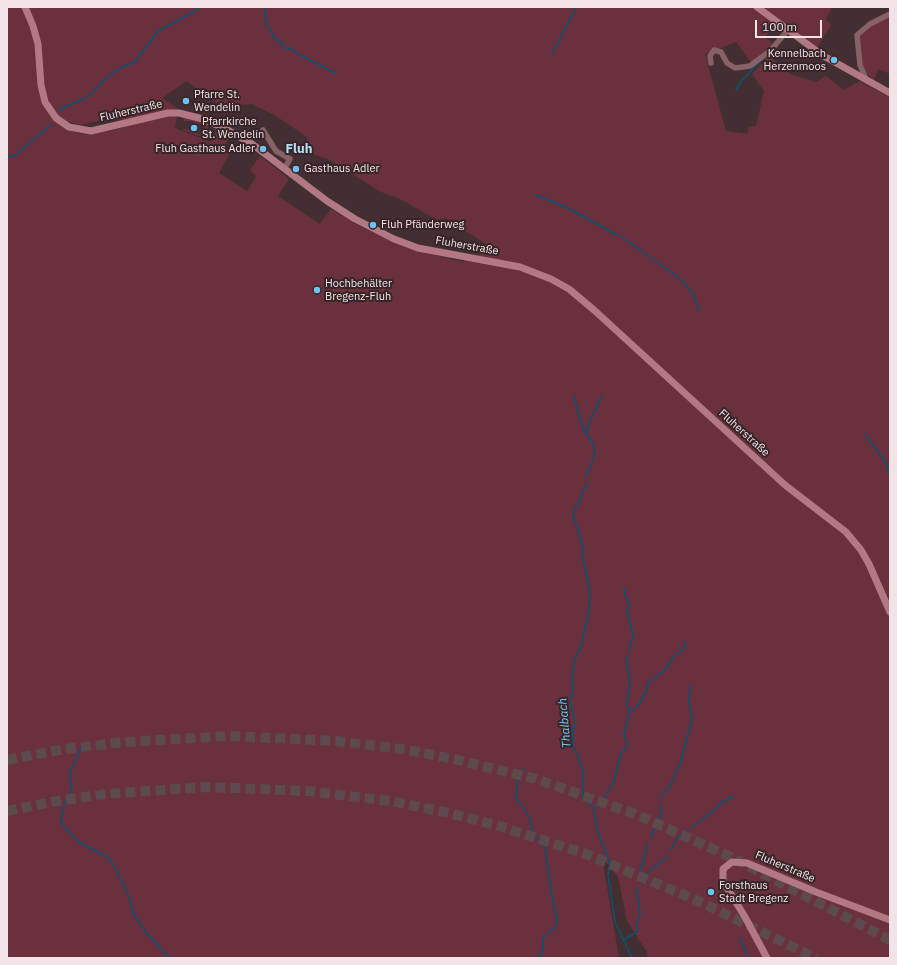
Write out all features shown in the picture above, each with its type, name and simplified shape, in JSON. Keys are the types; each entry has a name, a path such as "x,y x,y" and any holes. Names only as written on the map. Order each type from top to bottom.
{"street":[{"name":"Fluherstraße","path":"25,7 38,44 41,85 45,102 51,113 62,123 76,129 91,131 158,115 179,113 203,119 226,129 252,144 337,208 372,229 402,243 427,250 520,266 551,279 569,289 785,484 846,532 861,550 869,564 890,612"},
{"path":"757,7 787,31 822,55 890,93"},
{"path":"867,81 860,65 857,35 870,24 890,14"},
{"path":"711,63 710,54 714,50 721,52 727,63 735,68 750,66 771,50 787,31"},
{"path":"263,130 276,151 290,159 284,169"},
{"name":"Fluherstraße","path":"767,958 745,917 723,881 723,870 732,862 747,863 816,892 890,920"}],"shaded area":[{"path":"7,7 753,7 776,24 765,37 773,44 751,62 736,42 705,54 726,131 747,134 749,127 756,126 764,91 752,74 769,56 790,74 816,82 826,76 844,90 860,81 890,98 890,958 648,958 647,952 627,921 618,877 602,857 619,958 7,958","holes":["187,81 206,97 223,106 252,104 276,116 307,137 306,152 328,159 381,192 400,199 437,220 445,218 486,244 485,252 482,252 478,257 465,258 464,262 446,258 407,247 361,227 331,209 320,224 278,196 289,179 260,156 250,170 256,177 247,191 219,173 230,153 224,149 229,137 217,130 210,142 175,128 178,109 162,98","57,115 67,121 80,125 107,119 125,120 128,126 109,131 84,134 73,132 63,126"]},
{"path":"760,7 832,7 826,19 831,25 816,49"},
{"path":"890,15 890,74 878,69 874,80 862,68 858,36 864,29"},
{"path":"184,117 209,125 204,138 183,130 183,128 202,135 205,126 191,121 183,121"}],"waterway":[{"path":"59,112 62,108 83,99 92,93 104,80 120,68 135,62 158,31 194,12 199,7"},
{"path":"265,7 266,23 276,40 282,42 283,48 289,48 296,52"},
{"path":"551,56 576,7"},
{"path":"298,54 336,73"},
{"path":"736,90 742,80 763,59"},
{"path":"7,157 15,155 52,124"},
{"path":"535,195 564,206 619,236"},
{"path":"622,237 682,280 693,294 700,311"},
{"name":"Thalbach","path":"574,396 582,427 592,442 595,451 586,476"},
{"path":"586,434 589,423 602,396"},
{"path":"865,434 886,463 890,476"},
{"name":"Thalbach","path":"587,483 575,509 573,518 578,529 583,549 582,557 590,591 589,611 581,646 574,661 572,676 573,691 570,699 575,724 573,730 573,745 583,770 583,799 594,808 597,830 610,863 608,875 615,922 632,958"},
{"path":"624,588 629,606 627,613 633,634 629,651"},
{"path":"630,712 637,707 646,692 648,683 665,670 674,656 683,650 685,642"},
{"path":"594,808 605,797 614,781 621,753 626,748 627,742 624,734 630,712 627,703 630,680 626,660 628,655"},
{"path":"660,796 668,790 680,764 692,720 689,700 690,685"},
{"path":"83,744 70,772 71,789 62,811 61,823 78,842 106,856 113,864 129,896 133,913 145,931 169,958"},
{"path":"524,769 518,779 516,799 523,806 529,817 532,831 545,848 552,897 557,918 555,928 543,937 543,950 538,958"},
{"path":"691,828 722,802 734,796"},
{"path":"651,838 661,814 660,803"},
{"path":"671,850 678,837 688,831"},
{"path":"642,876 640,870 648,844"},
{"path":"643,884 642,877 668,856"},
{"path":"623,940 637,932 636,924 640,915 639,903 636,895 638,888"},
{"path":"740,938 748,958"}],"tunnel":[{"path":"7,760 64,749 125,742 229,736 337,741 402,749 458,760 536,779 635,814 731,857 890,940"},
{"path":"7,811 57,801 105,794 206,787 308,791 390,801 445,812 499,826 586,854 696,900 816,958"}],"place":[{"name":"Kennelbach Herzenmoos","path":"834,60"},
{"name":"Pfarre St. Wendelin","path":"186,101"},
{"name":"Pfarrkirche St. Wendelin","path":"194,128"},
{"name":"Fluh Gasthaus Adler","path":"263,149"},
{"name":"Gasthaus Adler","path":"296,169"},
{"name":"Fluh Pfänderweg","path":"373,225"},
{"name":"Hochbehälter Bregenz-Fluh","path":"317,290"},
{"name":"Forsthaus Stadt Bregenz","path":"711,892"}],"district":[{"name":"Fluh","path":"299,149"}]}
